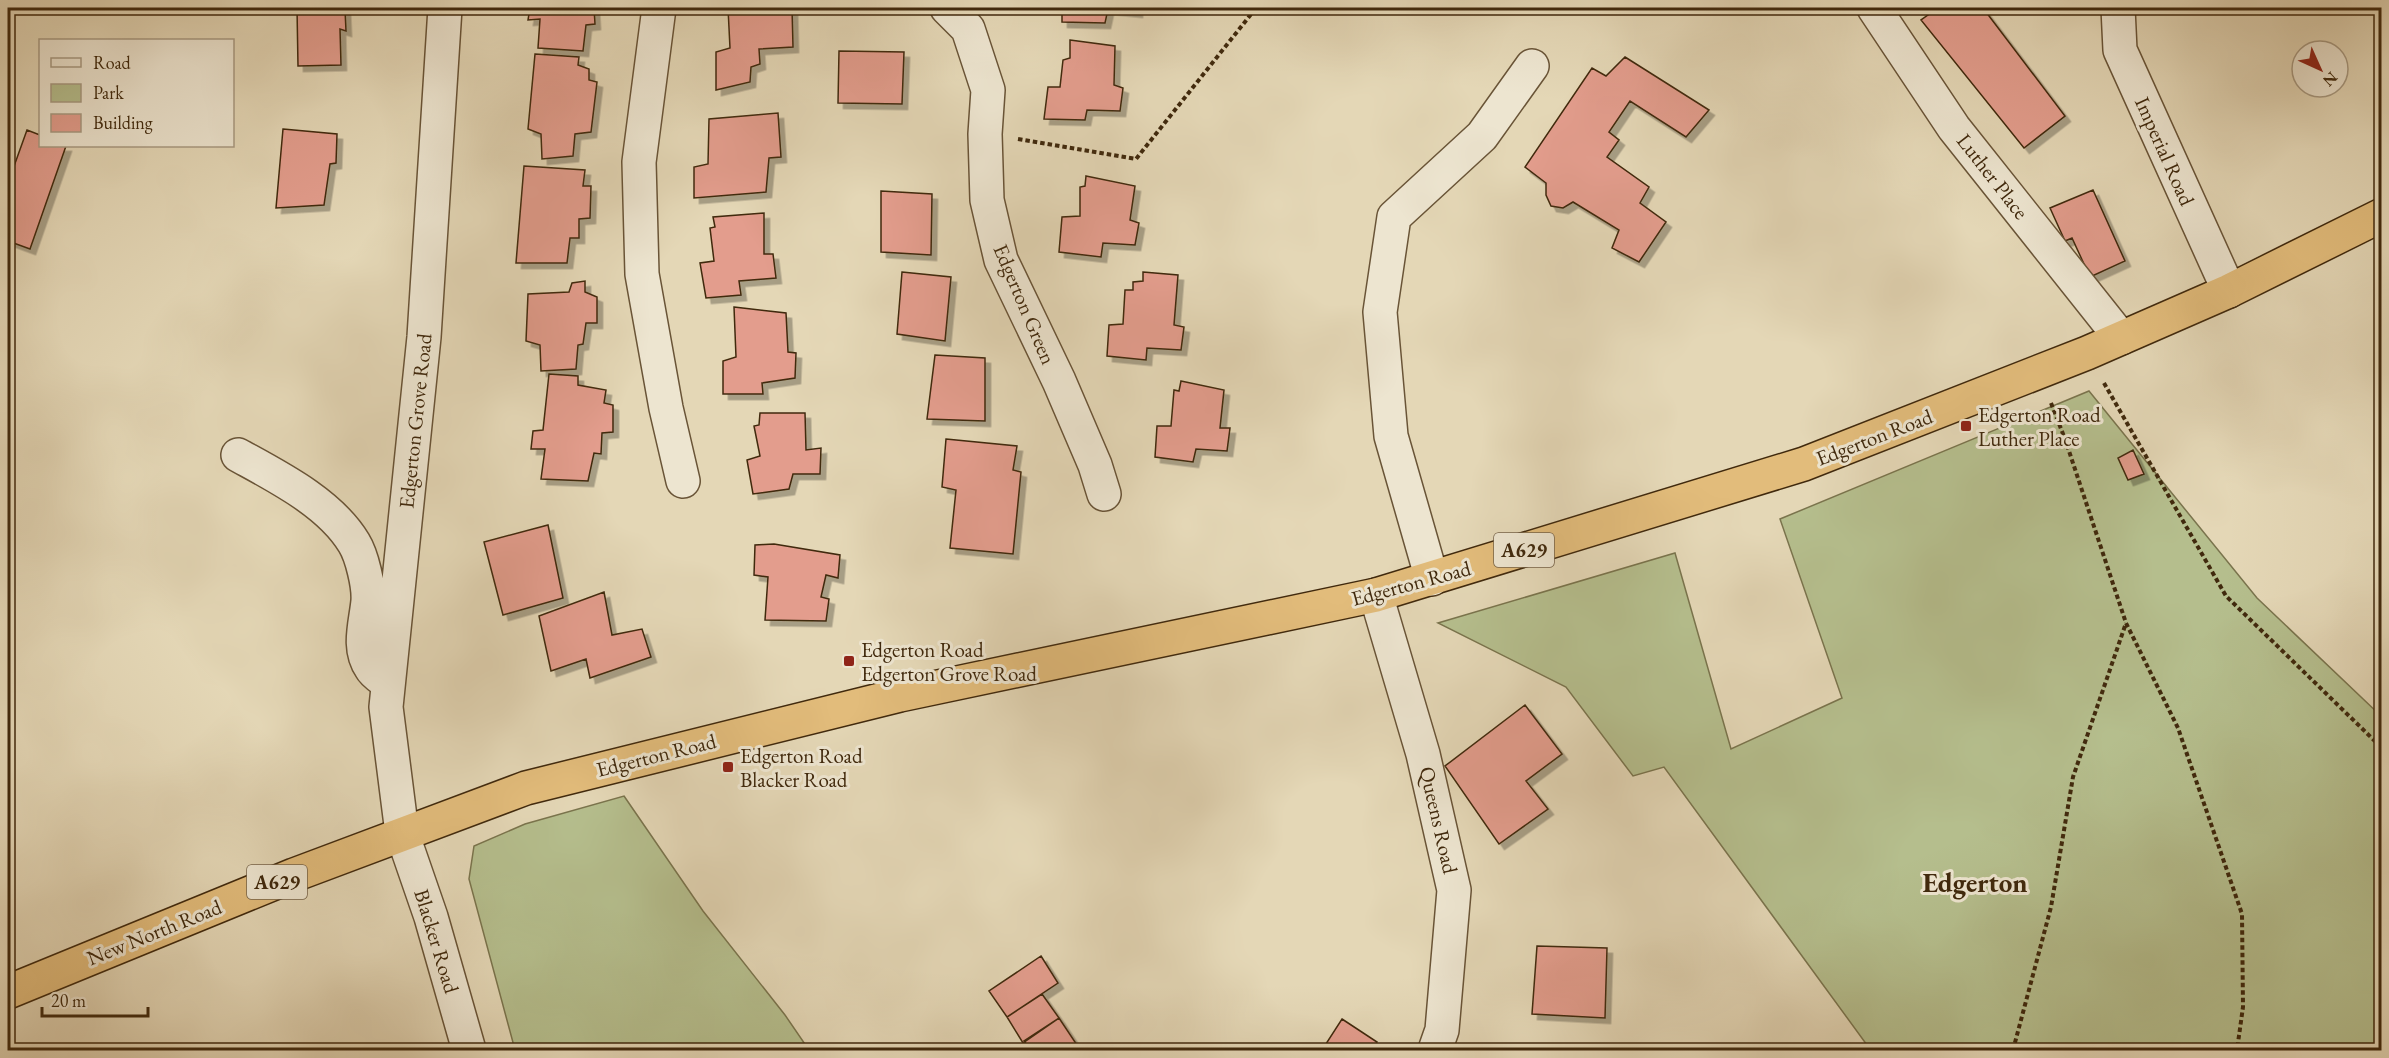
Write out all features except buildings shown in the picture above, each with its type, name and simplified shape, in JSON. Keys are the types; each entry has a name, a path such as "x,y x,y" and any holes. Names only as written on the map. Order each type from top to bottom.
{"highway":[{"name":"Edgerton Road","path":"402,833 526,788 900,695 1376,595 1804,464 2087,353 2229,291 2382,215"},
{"name":"New North Road","path":"8,992 402,833"}],"street":[{"name":"Edgerton Grove Road","path":"402,833 386,707 424,337 445,8"},
{"path":"659,8 639,162 642,274 666,408 683,482"},
{"name":"Edgerton Green","path":"947,8 968,29 987,90 985,134 987,200 1001,260 1059,381 1095,465 1104,494"},
{"name":"Luther Place","path":"1874,8 1954,128 2121,338"},
{"name":"Imperial Road","path":"2118,8 2120,50 2229,291"},
{"path":"1432,579 1391,436 1380,312 1394,217 1482,136 1532,66"},
{"path":"238,455 296,487 334,519 355,544 367,581 368,599 363,640 366,656 371,670 388,683"},
{"name":"Queens Road","path":"1376,595 1423,754 1454,890 1442,1030 1435,1050"},
{"name":"Blacker Road","path":"402,833 431,917 469,1050"}],"path":[{"path":"985,134 1136,159 1256,8"},
{"path":"2087,353 2226,596 2382,748"},
{"path":"2038,372 2065,439 2126,623 2178,728 2242,914 2243,1007 2237,1050"},
{"path":"2013,1050 2052,907 2073,777 2126,623"},
{"path":"2371,1050 2382,1040"}],"green space":[{"path":"2089,391 2257,598 2381,716 2381,1050 1867,1050 1867,1045 1664,767 1633,776 1566,687 1438,623 1675,553 1731,749 1842,698 1780,519"},
{"path":"624,796 703,911 785,1015 809,1050 515,1050 469,879 474,846 525,824"}],"place":[{"name":"Edgerton Road Luther Place","path":"1966,426"},
{"name":"Edgerton Road Edgerton Grove Road","path":"849,661"},
{"name":"Edgerton Road Blacker Road","path":"728,767"}],"district":[{"name":"Edgerton","path":"1975,882"}]}
